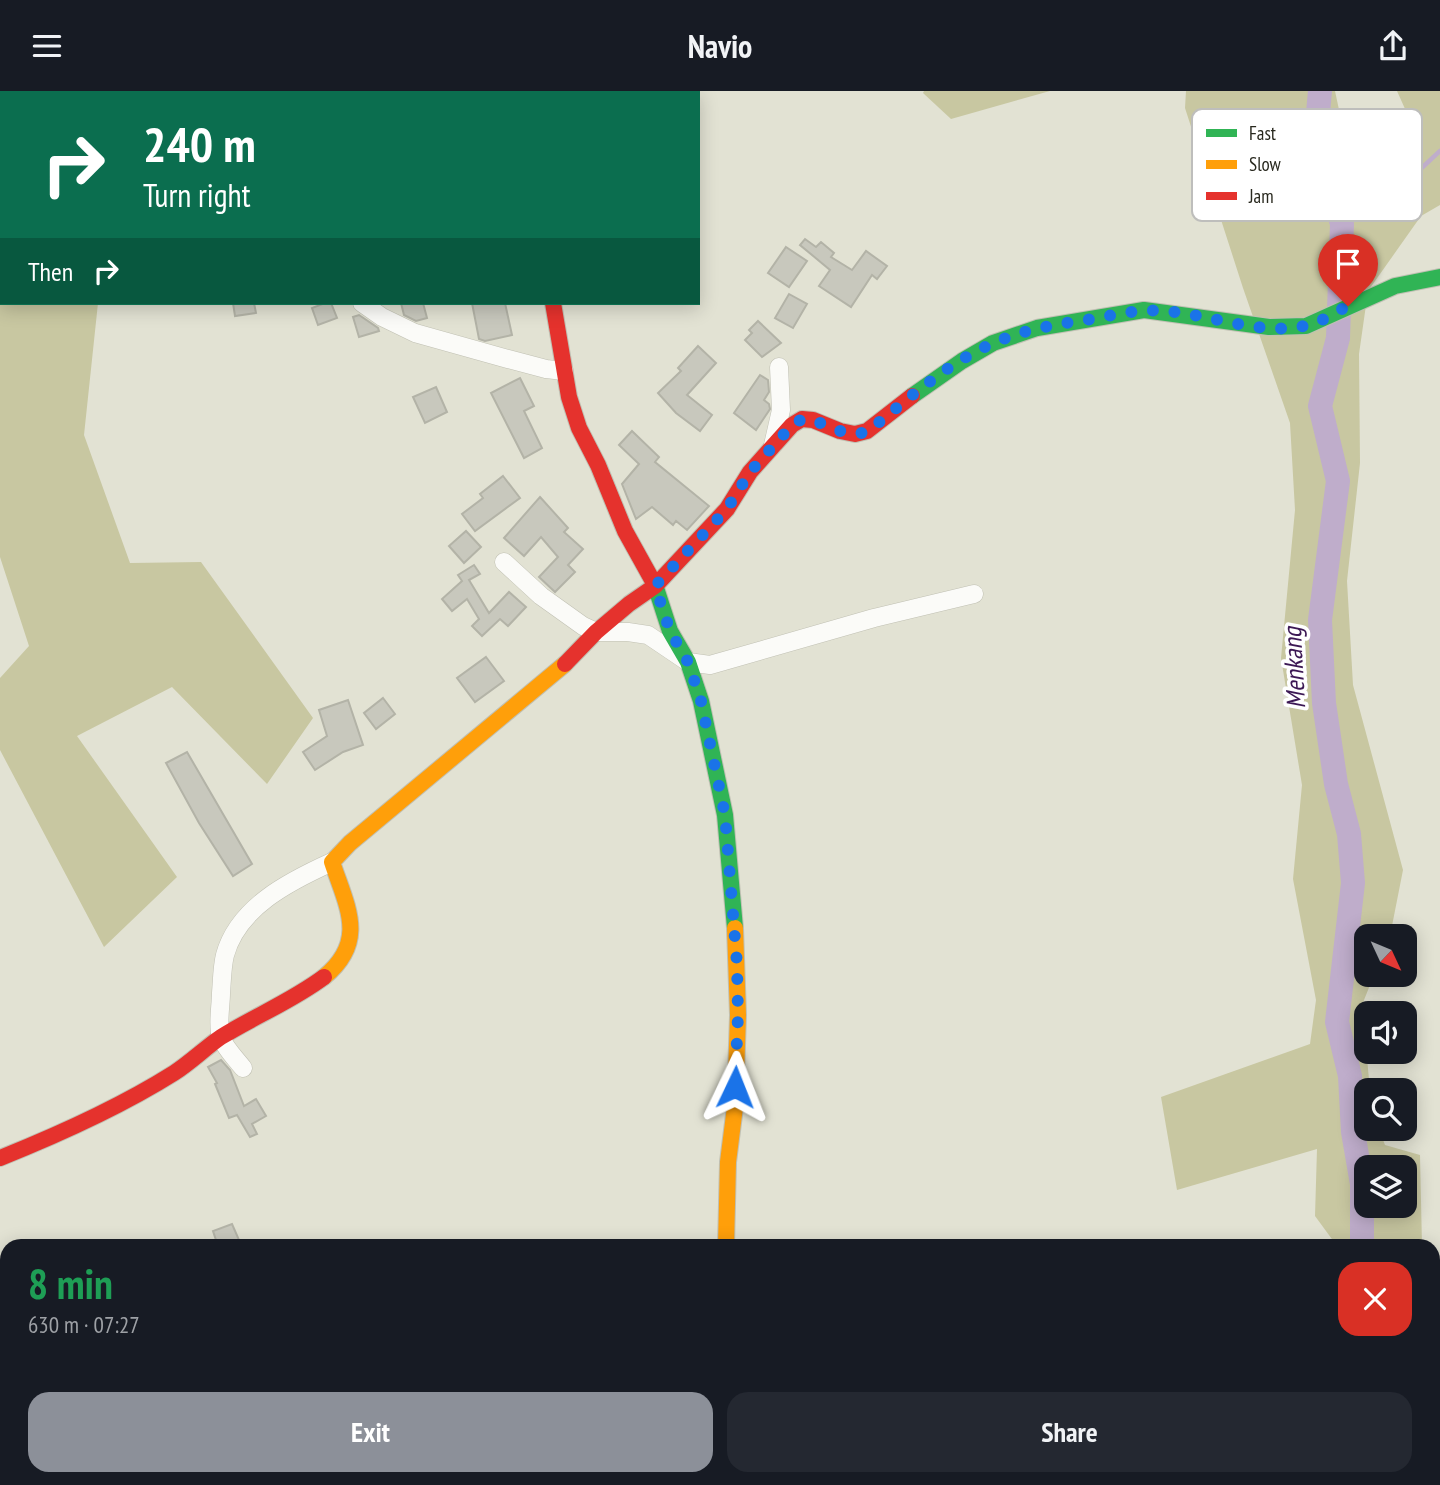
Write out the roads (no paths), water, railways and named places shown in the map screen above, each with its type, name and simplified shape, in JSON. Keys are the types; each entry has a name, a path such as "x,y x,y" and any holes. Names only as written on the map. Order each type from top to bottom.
{"street":[{"path":"243,1068 221,1037 225,956 237,929 259,904 275,892 332,862 350,843 480,733 557,673 596,632 655,586 727,509 750,472 792,425 802,419 813,420 840,431 855,434 867,432 930,381 962,361 993,343 1037,328 1144,310 1185,313 1269,327 1306,326 1395,286 1440,277"},
{"path":"365,305 382,317 415,333 546,369 564,371"},
{"path":"554,305 564,371 579,428 598,465 615,512 655,586 670,631 688,662 701,701 725,815 735,916 738,1015 735,1107 728,1163 726,1239"},
{"path":"773,445 781,410 779,367"},
{"path":"504,562 541,596 596,632 648,635 688,662 710,665 874,618 974,594"},
{"path":"0,1158 119,1104 174,1073 221,1037 293,998 327,973 346,953 351,934 332,862"}],"waterway":[{"name":"Menkang","path":"1318,109 1320,91"},
{"path":"1422,168 1440,151"},
{"name":"Menkang","path":"1341,221 1338,338 1320,406 1338,481 1320,620 1324,703 1336,784 1349,834 1353,883 1337,1022 1350,1076 1353,1132 1362,1184 1362,1239"},
{"path":"1342,224 1348,221"}]}
